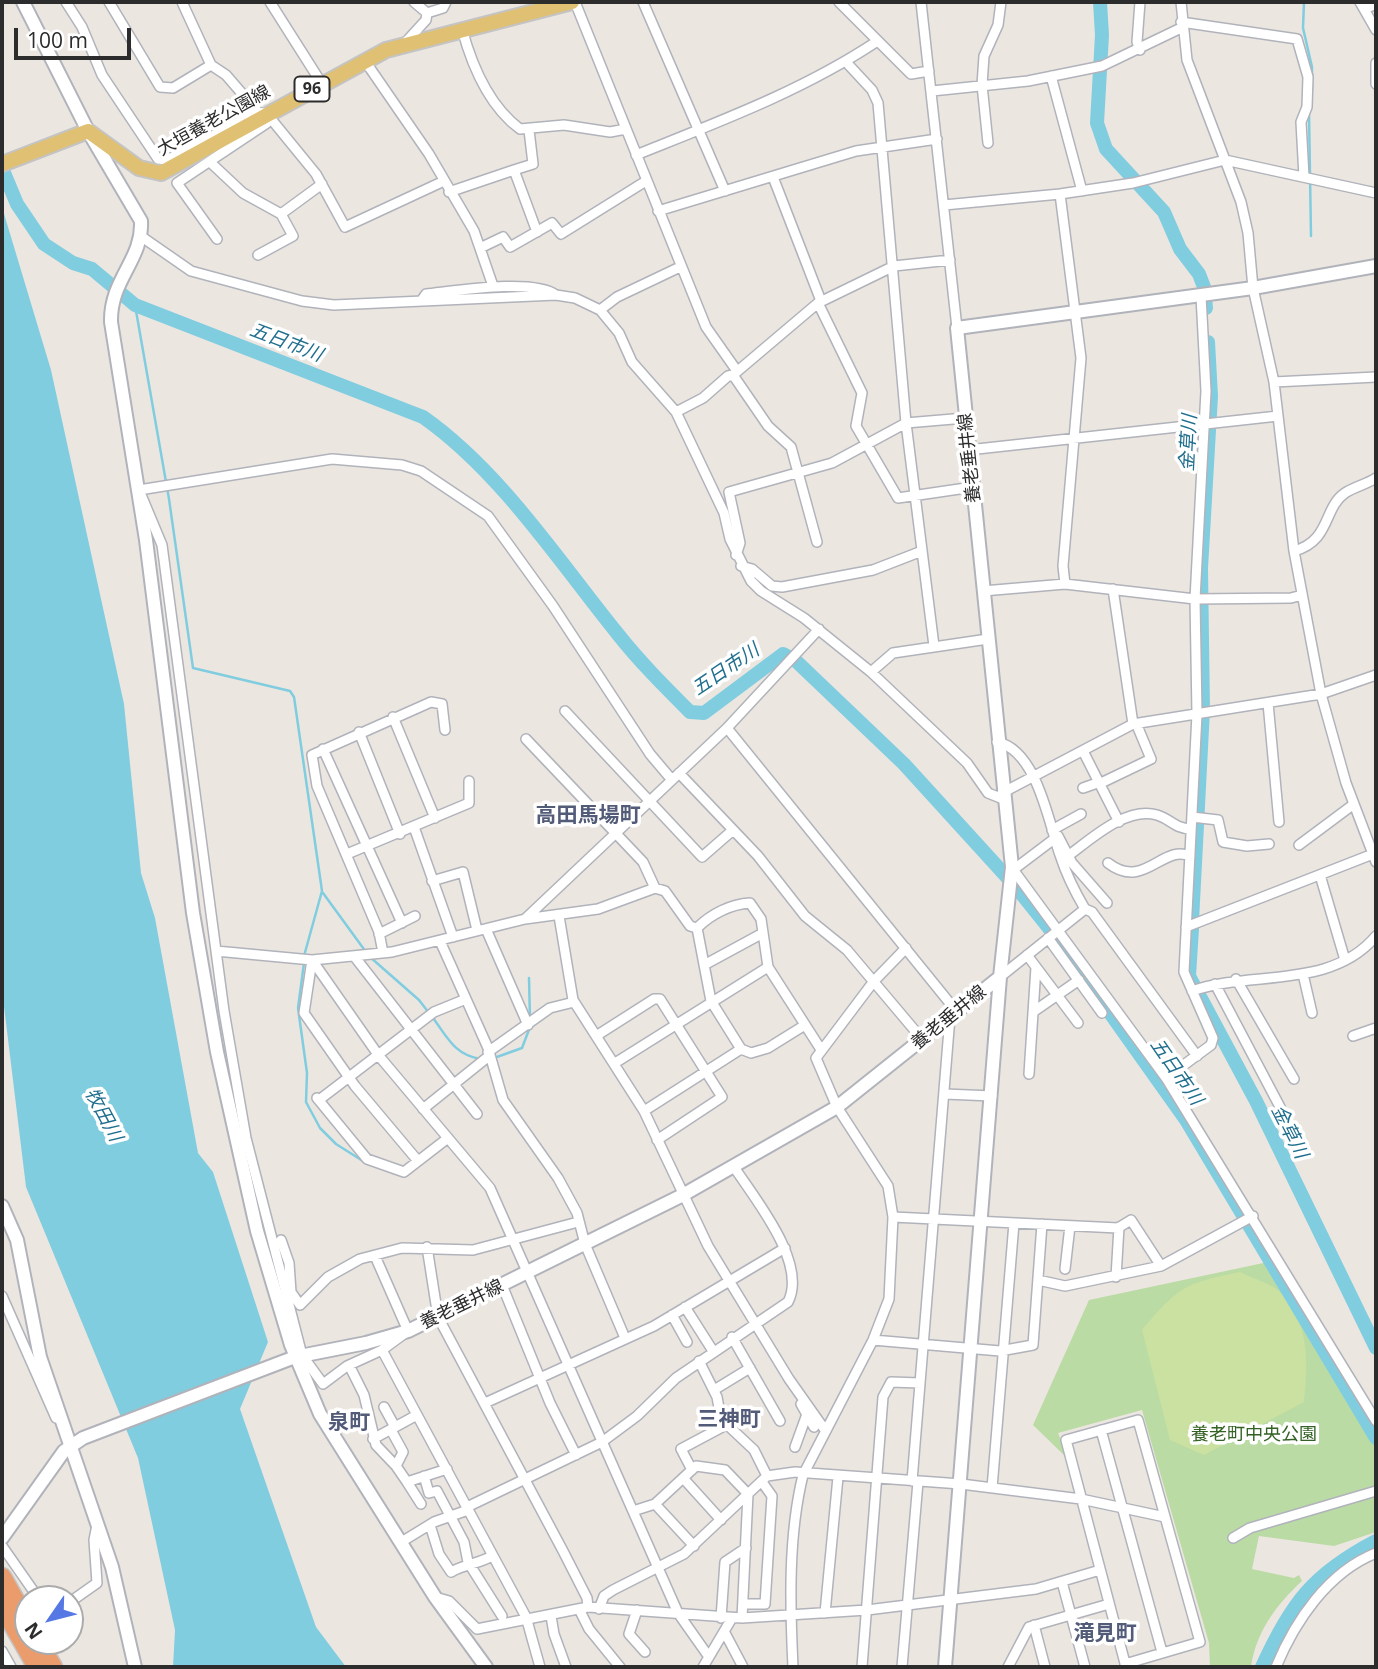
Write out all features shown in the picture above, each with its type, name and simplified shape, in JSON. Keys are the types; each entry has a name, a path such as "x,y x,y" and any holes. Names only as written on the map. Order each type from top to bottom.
{"highway":[{"path":"4,1591 37,1667"}],"main road":[{"name":"大垣養老公園線","path":"88,131 139,168 161,173 262,113 404,44 540,5 573,2"},
{"path":"2,164 88,131"}],"street":[{"path":"23,2 88,131 134,204 141,221 142,237 118,283 111,309 139,490 193,913 217,1052 257,1231 320,1413 403,1541 435,1597 485,1667"},
{"path":"66,2 82,27 102,75 158,159 167,160 262,113"},
{"path":"108,2 160,87 173,88 211,65"},
{"path":"182,2 211,65 226,75 262,113 322,184 345,227 443,181"},
{"path":"270,2 322,84"},
{"path":"414,2 427,13"},
{"path":"427,13 443,8 446,2"},
{"path":"573,2 706,327 768,426 791,447 817,541"},
{"path":"643,2 725,191"},
{"path":"839,2 876,42 911,74 929,71"},
{"path":"921,2 957,328 1253,288 1376,266"},
{"path":"988,143 982,85 984,56 995,33 1001,2"},
{"path":"1140,2 1137,42 1140,50"},
{"path":"1181,2 1181,25 1195,84 1241,202 1248,233 1253,288 1274,382 1294,551 1321,694 1354,804 1374,858 1320,875 1186,927"},
{"path":"1376,4 1362,5 1376,30"},
{"path":"404,44 426,20 427,13"},
{"path":"932,91 1051,76 1098,67 1140,50 1181,25 1297,39 1308,77 1307,107 1301,122 1304,177"},
{"path":"462,29 471,60 488,91 510,122 520,130 564,125 610,132 626,129"},
{"path":"636,155 743,113 846,62 876,42"},
{"path":"365,61 429,154 474,231 493,286"},
{"path":"846,62 872,90 878,103 906,423 934,646"},
{"path":"1376,63 1376,84"},
{"path":"1051,76 1082,191"},
{"path":"217,239 177,183 267,123 262,113"},
{"path":"449,192 533,164 529,130"},
{"path":"659,211 881,146 937,139"},
{"path":"944,205 1082,191 1137,182 1225,160 1376,193"},
{"path":"210,162 243,193 281,214 293,236 258,255"},
{"path":"514,170 537,232"},
{"path":"773,177 820,302 862,393 856,426 898,498 973,488"},
{"path":"480,248 503,237 510,247 552,223 561,234 646,181"},
{"path":"281,214 322,184"},
{"path":"1060,194 1081,358 1063,566 1065,584"},
{"path":"142,237 191,271 302,301 334,305 556,295 575,298 600,310 619,333 632,362 676,412 724,513 741,566 761,591 819,629 871,672 967,763 988,793 1003,796 1135,724 1321,694 1376,675"},
{"path":"676,412 703,398 820,302 894,266 950,260"},
{"path":"600,310 617,297 680,267"},
{"path":"421,301 426,293 493,286 549,289 556,295"},
{"path":"1166,1078 1211,1045 1213,1038 1196,990 1184,972 1191,829 1196,817 1195,599 1206,391 1204,295"},
{"name":"養老垂井線","path":"2,1538 70,1446 113,1425 299,1356 366,1343 408,1331 681,1196 837,1107 1000,977 1012,871 957,328"},
{"path":"1274,382 1376,377"},
{"path":"968,450 1278,416"},
{"path":"736,555 740,543 729,492 832,463 906,423 965,418"},
{"path":"139,490 332,458 402,465 421,471 488,516 608,687 650,754 758,856 805,916 847,950 922,1039"},
{"path":"1294,551 1304,548 1316,539 1344,494 1376,478"},
{"path":"139,490 162,545 216,951 246,1138 289,1292 299,1356 323,1384 349,1365 382,1350 408,1331 374,1256"},
{"path":"741,566 752,569 772,586 782,587 873,570 922,551"},
{"path":"983,591 1065,584 1195,599 1291,598 1302,595"},
{"path":"1083,788 1101,783 1151,759 1135,724 1113,589"},
{"path":"525,919 727,728 819,629"},
{"path":"871,672 893,653 988,639"},
{"path":"383,953 379,934 317,786 312,755 393,716 431,702 442,704 445,730"},
{"path":"1268,703 1279,822"},
{"path":"565,712 702,857 733,830"},
{"path":"393,716 435,818"},
{"path":"727,728 906,948 953,1014 920,1383 902,1667"},
{"path":"359,732 400,834"},
{"path":"526,739 643,862 655,888"},
{"path":"997,742 1004,743 1026,764 1034,777 1068,876 1086,909 1092,912 1197,1056"},
{"path":"323,749 402,923"},
{"path":"1083,751 1119,822"},
{"path":"347,854 367,848 469,803 469,781"},
{"path":"1299,845 1354,804"},
{"path":"1082,814 1054,833 1012,871 1059,929 1166,1078 1253,1216 1376,1421"},
{"path":"1068,856 1119,822 1145,814 1158,815 1177,828 1191,829"},
{"path":"1196,817 1218,820 1223,842 1247,846 1269,844"},
{"path":"414,827 453,937"},
{"path":"1054,833 1068,856 1107,903"},
{"path":"1108,863 1123,872 1136,873 1178,854 1190,856"},
{"path":"432,881 463,872 482,929 528,1025"},
{"path":"1320,875 1345,960"},
{"path":"216,951 312,960 383,953 525,919 598,909 655,888 665,891 690,926 698,928"},
{"path":"698,928 706,919 738,904 750,903 761,919 768,967 820,1048"},
{"path":"945,1667 1000,977 1086,909"},
{"path":"379,934 415,916"},
{"path":"559,916 574,1002 644,1111 681,1196 754,1322 825,1430"},
{"path":"698,928 711,1001 741,1049 751,1053 768,1048 805,1025"},
{"path":"704,965 763,933"},
{"path":"1196,990 1236,979 1273,980 1303,974 1354,957 1376,936"},
{"path":"1048,938 1102,1013"},
{"path":"440,941 489,1054 503,1100 558,1178 577,1213 585,1244 625,1338"},
{"path":"793,1667 790,1616 798,1495 803,1475 873,1340 889,1300 893,1217 888,1186 837,1107 820,1073 816,1058 820,1048 874,981 906,948"},
{"path":"1027,955 1077,1023"},
{"path":"354,956 410,1032 477,1114"},
{"path":"312,960 379,1056 490,1188 678,1613 709,1657"},
{"path":"312,960 304,1013 348,1076 418,1161"},
{"path":"615,1063 768,967"},
{"path":"1028,1074 1037,967"},
{"path":"1303,974 1312,1013"},
{"path":"1236,979 1294,1079"},
{"path":"1033,1012 1079,980"},
{"path":"1215,984 1280,1107"},
{"path":"448,1138 404,1171 367,1159 318,1099 379,1056 434,1012 466,999"},
{"path":"596,1036 654,999 660,999 707,1071 722,1097 656,1140"},
{"path":"423,1109 550,1008 574,1002"},
{"path":"1353,1036 1376,1028"},
{"path":"644,1111 741,1049"},
{"path":"945,1094 992,1096"},
{"path":"403,1541 430,1525 602,1442 637,1416 676,1378 788,1301 793,1293 791,1266 785,1248 734,1167"},
{"path":"2,1206 17,1240 40,1357 112,1567 135,1667"},
{"path":"1038,1280 1065,1286 1161,1266 1253,1216"},
{"path":"893,1217 1119,1227 1131,1220 1161,1266"},
{"path":"281,1240 289,1263 289,1292 300,1305 328,1277 346,1265 374,1256 402,1248 473,1250 578,1222"},
{"path":"992,1488 1014,1223"},
{"path":"873,1340 971,1350 1003,1351 1032,1345 1042,1224"},
{"path":"1065,1269 1070,1226"},
{"path":"1116,1277 1119,1227"},
{"path":"426,1247 438,1317 587,1598 584,1609 589,1629 620,1667"},
{"path":"485,1403 672,1315 785,1248"},
{"path":"502,1285 539,1377 576,1455"},
{"path":"2,1296 50,1405 62,1424"},
{"path":"685,1307 713,1351"},
{"path":"672,1315 687,1342"},
{"path":"732,1337 780,1421"},
{"path":"382,1350 526,1617 540,1667"},
{"path":"699,1361 714,1390 726,1425 754,1450 772,1496 765,1604 744,1604"},
{"path":"349,1365 364,1395 373,1439 396,1466 421,1504"},
{"path":"714,1390 750,1368"},
{"path":"862,1667 883,1397 891,1382 920,1383"},
{"path":"795,1385 794,1391 814,1427"},
{"path":"384,1408 403,1452 396,1466"},
{"path":"795,1447 807,1414"},
{"path":"373,1439 417,1415"},
{"path":"1138,1420 1200,1642 1126,1665 1066,1440 1101,1430 1138,1420"},
{"path":"692,1470 681,1449 726,1425"},
{"path":"1101,1430 1162,1653"},
{"path":"633,1511 655,1504 696,1466 725,1470 748,1494 744,1604 732,1618 703,1667"},
{"path":"407,1482 447,1469"},
{"path":"599,1609 604,1597 613,1590 694,1546 764,1479 795,1472 803,1475 961,1484 1081,1499 1165,1517"},
{"path":"425,1476 429,1493 437,1490 471,1565 502,1616"},
{"path":"825,1613 838,1476"},
{"path":"683,1478 720,1520"},
{"path":"1233,1538 1252,1527 1376,1491"},
{"path":"655,1504 694,1546"},
{"path":"84,1592 97,1583 94,1540 97,1525"},
{"path":"430,1525 439,1553 451,1572 492,1556"},
{"path":"2,1538 31,1585"},
{"path":"732,1618 724,1562 746,1548"},
{"path":"1276,1667 1307,1611 1334,1578 1376,1553"},
{"path":"435,1597 449,1601 477,1629 526,1617 551,1616 584,1609 637,1610 732,1618 867,1610 950,1602 1036,1589 1100,1570"},
{"path":"1062,1582 1085,1667"},
{"path":"1008,1667 1029,1627 1109,1604"},
{"path":"637,1610 629,1634 645,1651"},
{"path":"551,1616 554,1634 566,1667"},
{"path":"1034,1625 1045,1667"},
{"path":"725,1633 743,1667"},
{"path":"2,1651 11,1667"}],"green space":[{"name":"養老町中央公園","path":"1268,1262 1376,1446 1376,1532 1334,1546 1259,1536 1252,1569 1294,1578 1299,1575 1302,1581 1284,1600 1262,1631 1251,1667 1210,1667 1209,1643 1142,1410 1058,1433 1068,1459 1033,1425 1089,1300"},
{"path":"1240,1272 1280,1292 1297,1316 1305,1344 1304,1402 1204,1455 1170,1440 1142,1330 1165,1304 1184,1289"}],"water":[{"name":"牧田川","path":"2,207 51,370 124,704 141,873 155,918 198,1153 213,1172 268,1342 240,1409 316,1627 346,1667 173,1667 175,1630 138,1458 26,1187 2,990"}],"waterway":[{"name":"金草川","path":"1100,2 1102,35 1097,123 1106,149 1164,212 1180,249 1199,274 1204,287 1206,308"},
{"path":"1304,2 1303,28 1312,67 1312,89"},
{"path":"1309,113 1311,236"},
{"name":"五日市川","path":"2,168 17,204 44,244 73,263 92,269 135,305 423,417 451,439 503,490 625,643 690,712 704,713 783,654 796,661 904,764 1016,887 1056,937 1186,1120 1376,1438"},
{"path":"135,305 169,499 193,668 290,691 294,697 322,891 304,956"},
{"name":"金草川","path":"1192,921 1203,710 1201,568 1211,396 1208,342"},
{"path":"323,893 366,952"},
{"name":"金草川","path":"1192,929 1189,976 1256,1101 1376,1348"},
{"path":"370,957 419,1000 429,1013"},
{"path":"304,963 298,1008 307,1073 306,1102 320,1128 336,1144 366,1163"},
{"path":"529,978 530,1020"},
{"path":"433,1018 458,1049 480,1059"},
{"path":"494,1058 522,1048 530,1027"},
{"name":"五日市川","path":"1262,1667 1283,1625 1306,1592 1336,1566 1376,1541"}],"district":[{"name":"高田馬場町","path":"588,816"},
{"name":"三神町","path":"729,1420"},
{"name":"泉町","path":"349,1423"},
{"name":"滝見町","path":"1105,1634"}]}
